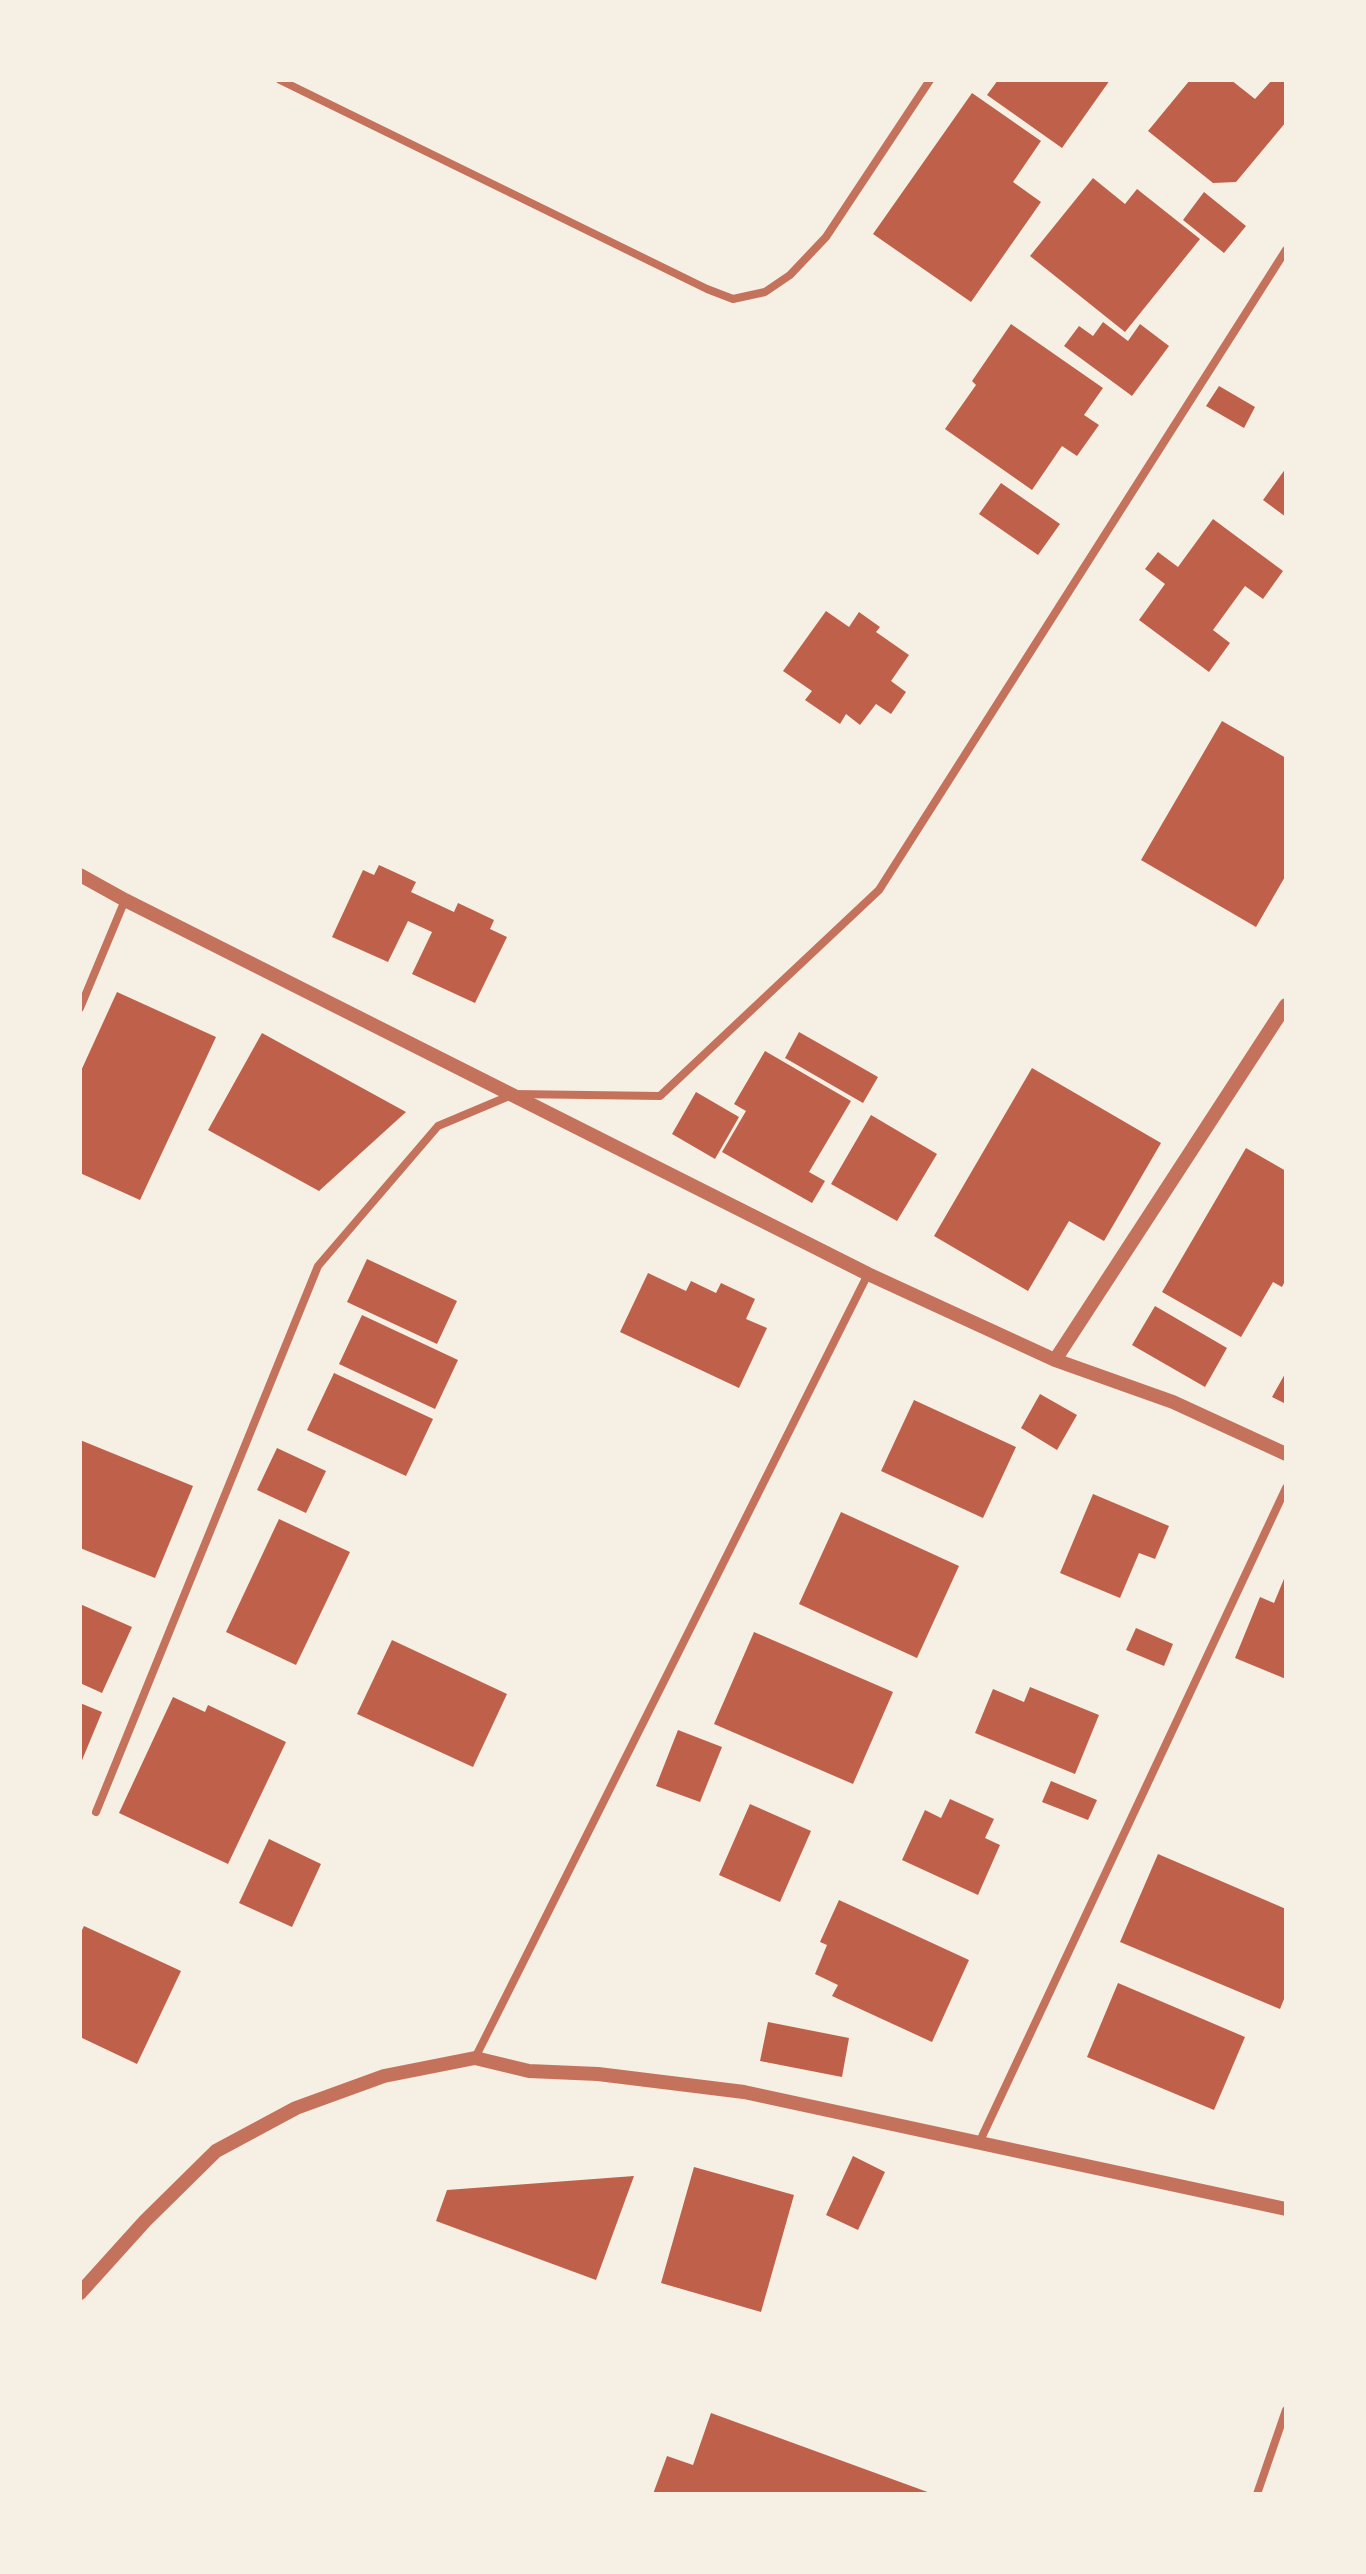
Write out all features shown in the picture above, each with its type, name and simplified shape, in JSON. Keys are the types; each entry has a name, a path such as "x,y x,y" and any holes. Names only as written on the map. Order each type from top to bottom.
{"street":[{"path":"280,80 733,299 765,292 790,275 826,237 930,80"},
{"path":"96,1812 318,1266 438,1126 514,1094 660,1096 879,890 1286,250"},
{"path":"80,875 868,1274 1055,1360 1173,1402 1286,1454"},
{"path":"80,1008 125,900"},
{"path":"1055,1360 1286,1005"},
{"path":"475,2058 868,1274"},
{"path":"978,2143 1286,1488"},
{"path":"80,2293 145,2221 216,2151 296,2108 384,2076 475,2058 529,2071 598,2074 744,2092 1286,2209"},
{"path":"1257,2494 1286,2410"}],"building":[{"path":"998,80 1110,80 1062,148 987,95"},
{"path":"1190,80 1231,80 1255,99 1272,80 1286,80 1286,122 1236,182 1213,183 1148,131"},
{"path":"972,93 1041,141 1013,182 1041,202 971,302 873,234"},
{"path":"1093,178 1125,204 1137,189 1200,239 1125,332 1030,256"},
{"path":"1204,192 1246,226 1224,253 1183,220"},
{"path":"1103,322 1128,341 1140,324 1169,346 1132,396 1064,346 1079,326 1093,336"},
{"path":"1011,324 1103,388 1084,415 1099,425 1077,456 1062,446 1032,490 945,429 976,385 972,381"},
{"path":"1219,386 1255,407 1244,428 1206,406"},
{"path":"1286,468 1286,517 1263,500"},
{"path":"1001,483 1060,524 1038,555 979,514"},
{"path":"1213,519 1283,571 1263,599 1245,586 1213,630 1230,643 1209,672 1139,620 1165,584 1145,569 1158,552 1178,567"},
{"path":"826,611 849,627 859,612 880,627 876,632 909,655 891,681 906,692 891,714 876,704 860,725 846,714 840,724 805,700 812,691 783,671"},
{"path":"1222,721 1286,758 1286,875 1256,927 1141,860"},
{"path":"379,865 416,882 411,892 454,912 458,903 494,920 490,929 507,937 475,1003 412,974 432,932 408,921 388,962 332,937 363,870 374,875"},
{"path":"117,992 216,1037 140,1200 80,1173 80,1073"},
{"path":"799,1032 878,1077 863,1103 785,1058"},
{"path":"262,1033 406,1112 319,1191 208,1130"},
{"path":"765,1051 851,1101 809,1172 825,1181 812,1203 722,1152 746,1111 734,1104"},
{"path":"1032,1068 1161,1143 1104,1241 1069,1221 1028,1291 934,1236"},
{"path":"696,1092 739,1117 715,1159 672,1134"},
{"path":"871,1115 937,1154 897,1221 831,1184"},
{"path":"1246,1148 1286,1171 1286,1279 1282,1287 1273,1282 1241,1337 1162,1292"},
{"path":"367,1259 457,1301 437,1344 347,1302"},
{"path":"648,1273 686,1291 691,1281 716,1293 721,1283 755,1299 746,1319 767,1328 739,1388 620,1332"},
{"path":"1155,1306 1227,1348 1205,1387 1132,1345"},
{"path":"362,1315 458,1360 435,1409 339,1364"},
{"path":"1286,1372 1286,1404 1272,1397"},
{"path":"334,1373 433,1419 406,1476 307,1430"},
{"path":"1040,1394 1077,1415 1057,1450 1021,1428"},
{"path":"914,1400 1016,1447 983,1518 881,1471"},
{"path":"80,1440 193,1486 155,1578 80,1548"},
{"path":"277,1448 326,1471 306,1513 257,1490"},
{"path":"1093,1494 1169,1526 1155,1559 1139,1553 1120,1598 1060,1573"},
{"path":"841,1512 959,1566 917,1658 799,1604"},
{"path":"279,1519 350,1552 296,1665 226,1632"},
{"path":"1286,1574 1286,1679 1235,1658 1260,1597 1274,1603"},
{"path":"80,1604 132,1627 102,1693 80,1683"},
{"path":"1136,1628 1173,1644 1164,1666 1126,1650"},
{"path":"754,1632 893,1692 853,1784 714,1724"},
{"path":"392,1640 507,1694 473,1767 357,1714"},
{"path":"1030,1687 1099,1715 1075,1774 975,1733 993,1689 1024,1702"},
{"path":"173,1697 205,1712 208,1705 286,1742 228,1864 119,1813"},
{"path":"80,1703 102,1712 80,1765"},
{"path":"678,1730 722,1747 700,1802 656,1786"},
{"path":"1051,1781 1097,1800 1088,1820 1042,1802"},
{"path":"950,1799 994,1819 985,1838 1000,1845 978,1895 902,1860 925,1810 941,1818"},
{"path":"750,1804 811,1831 780,1902 719,1875"},
{"path":"269,1839 321,1864 292,1927 239,1903"},
{"path":"1158,1854 1286,1909 1286,1994 1280,2009 1120,1942"},
{"path":"839,1900 969,1960 932,2042 832,1996 838,1985 815,1974 827,1945 820,1942"},
{"path":"84,1926 181,1971 137,2064 80,2037 80,1934"},
{"path":"1118,1983 1245,2037 1214,2110 1087,2057"},
{"path":"768,2022 849,2038 842,2077 760,2061"},
{"path":"853,2156 885,2172 858,2230 826,2215"},
{"path":"694,2167 794,2195 761,2312 661,2283"},
{"path":"634,2176 596,2280 436,2221 447,2190"},
{"path":"711,2413 933,2494 653,2494 667,2456 693,2465"}]}
